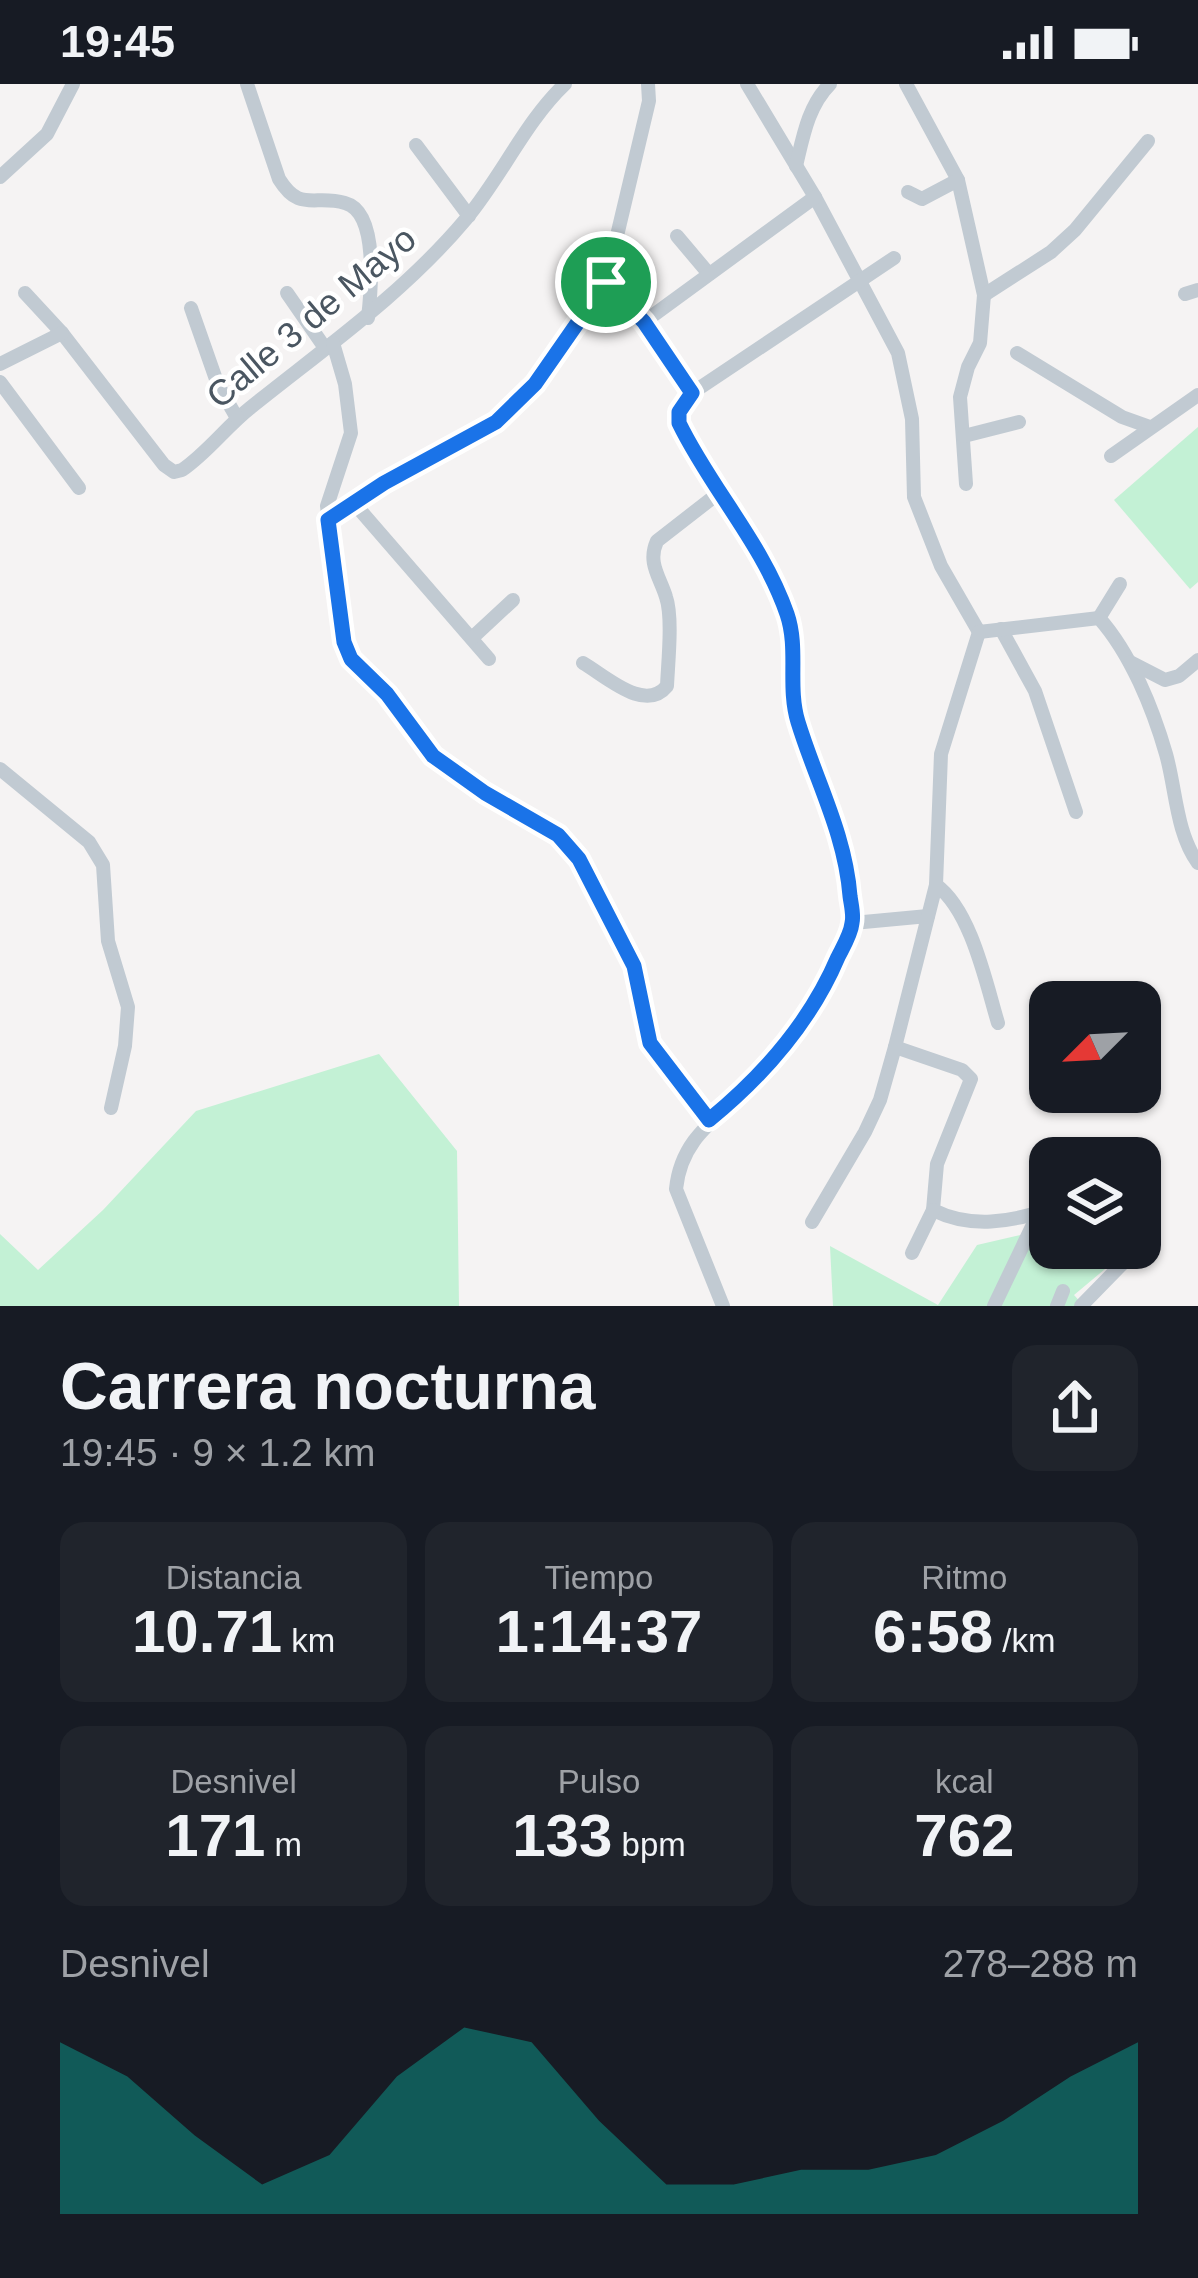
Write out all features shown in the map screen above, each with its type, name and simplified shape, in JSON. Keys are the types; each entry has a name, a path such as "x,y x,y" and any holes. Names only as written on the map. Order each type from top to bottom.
{"street":[{"path":"0,177 47,134 74,84"},
{"path":"247,84 287,192 305,201 344,202 359,213 372,263 368,317"},
{"name":"Calle 3 de Mayo","path":"62,333 164,465 174,472 187,467 237,418 389,300 469,216 544,106 565,84"},
{"path":"328,520 496,422 535,384 606,282 650,101 648,84"},
{"path":"747,84 883,320 906,375 914,497 941,566 979,632 940,754 936,885 880,1100 812,1222"},
{"path":"796,166 806,125 830,84"},
{"path":"907,84 958,180 984,295 980,343 960,398 966,484"},
{"path":"984,295 1052,252 1148,141"},
{"path":"416,145 469,216"},
{"path":"908,193 922,199 958,180"},
{"path":"644,322 815,197"},
{"path":"677,236 710,274"},
{"path":"723,1306 676,1189 677,1172 709,1120 748,1089 786,1044 824,990 853,923 835,820 796,717 794,641 788,615 753,542 679,423 679,412 692,393 894,258"},
{"path":"606,282 644,322 692,393"},
{"path":"371,286 389,300"},
{"path":"0,364 62,333 25,293"},
{"path":"287,293 329,346 345,384 351,434 330,492 328,520 344,642 351,659 387,694 433,756 558,835 579,859 634,966 650,1043 709,1120"},
{"path":"190,308 218,385 237,418"},
{"path":"1017,353 1122,417 1150,427"},
{"path":"0,382 79,488"},
{"path":"1112,456 1198,395"},
{"path":"964,436 1019,422"},
{"path":"584,663 638,695 649,698 662,693 667,686 670,614 653,550 657,541 721,492"},
{"path":"353,502 489,659"},
{"path":"1099,618 1120,584"},
{"path":"472,638 513,600"},
{"path":"979,632 1099,618"},
{"path":"1099,618 1126,659 1165,751 1185,837 1198,863"},
{"path":"1001,629 1035,691 1076,812"},
{"path":"1126,659 1165,680 1179,676 1198,660"},
{"path":"0,769 89,842 103,866 109,941 128,1007 111,1108"},
{"path":"936,885 961,914 998,1023"},
{"path":"853,923 928,916"},
{"path":"895,1047 962,1070 971,1079 938,1165 933,1210 912,1253"},
{"path":"933,1210 974,1222 1029,1213"},
{"path":"994,1306 1029,1239"},
{"path":"1081,1306 1117,1269"}],"green space":[{"path":"1198,427 1198,582 1190,589 1114,500"},
{"path":"379,1054 457,1151 459,1306 0,1306 0,1234 38,1270 103,1210 196,1111"},
{"path":"1029,1233 1029,1269 1105,1269 1074,1295 1084,1306 833,1306 830,1246 938,1305 977,1245"}],"route":[{"path":"606,282 644,322 692,393 679,412 679,423 753,542 788,615 794,641 796,717 835,820 848,874 853,923 824,990 748,1089 709,1120 650,1043 634,966 579,859 558,835 433,756 387,694 351,659 331,557 328,520 384,483 496,422 535,384 606,282"}]}
